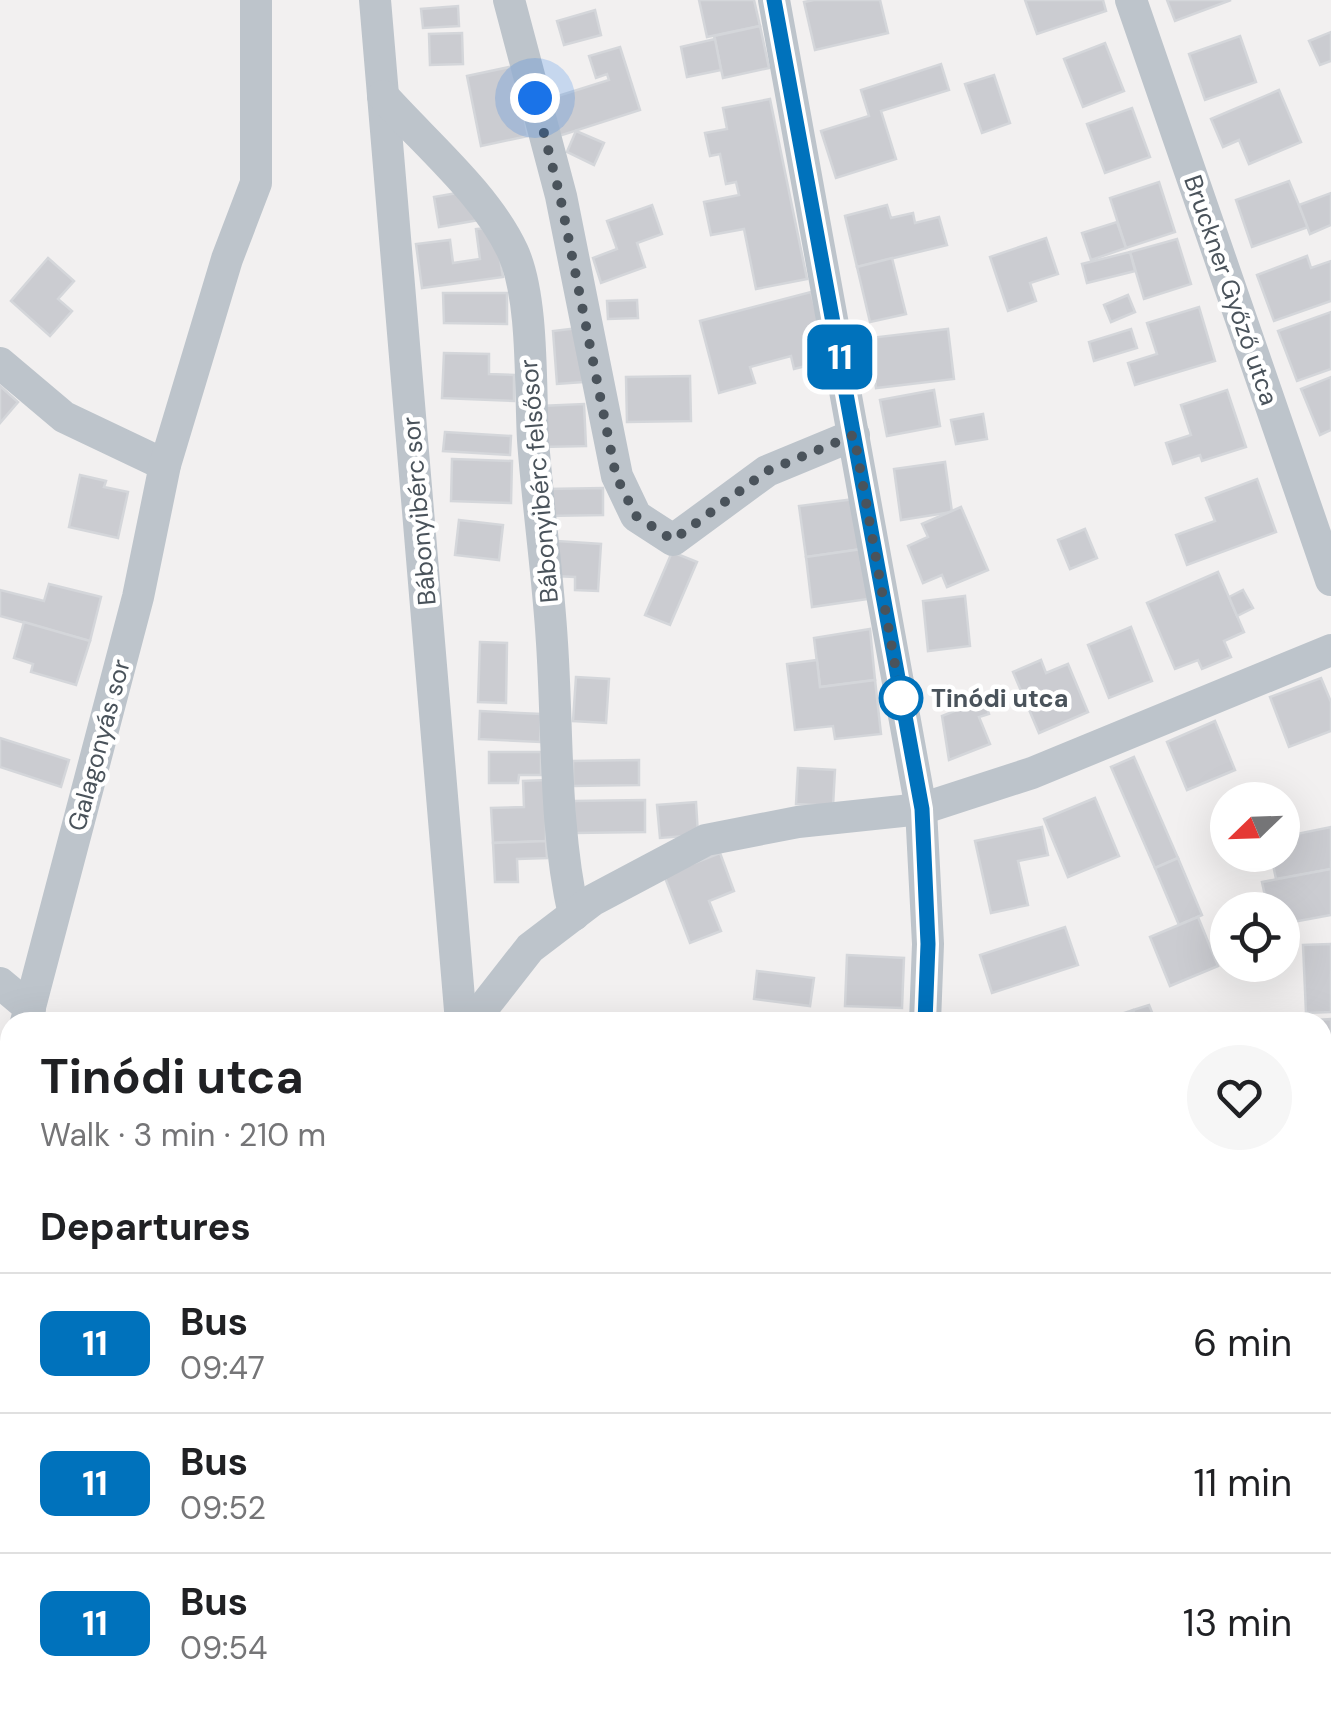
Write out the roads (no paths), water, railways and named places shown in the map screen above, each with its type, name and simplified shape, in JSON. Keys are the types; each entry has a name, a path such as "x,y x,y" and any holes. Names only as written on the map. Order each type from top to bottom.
{"street":[{"name":"Galagonyás sor","path":"29,1012 138,596 165,465 227,258 256,183 256,0"},
{"name":"Bábonyibérc sor","path":"375,0 461,1012"},
{"path":"509,0 560,196 616,476 636,516 673,540 767,471 854,435"},
{"path":"774,0 922,809 928,944 925,1012"},
{"name":"Bruckner Győző utca","path":"1132,0 1331,580"},
{"name":"Bábonyibérc felsősor","path":"383,96 478,196 514,254 525,304 568,889 574,914"},
{"path":"0,363 64,417 165,465"},
{"path":"480,1012 530,948 574,914 706,840 798,822 922,809 1032,773 1331,650"},
{"path":"0,984 25,1012"}],"place":[{"name":"Tinódi utca","path":"901,698"}]}
